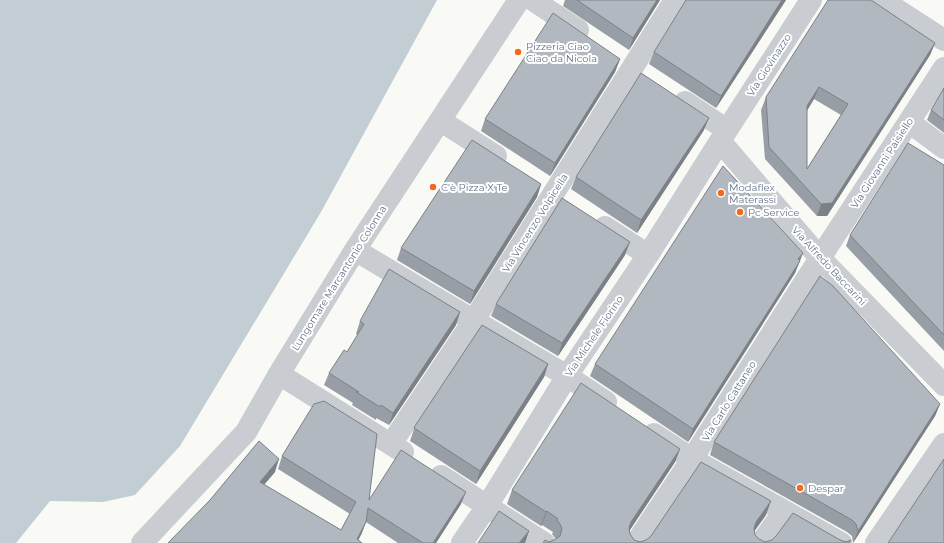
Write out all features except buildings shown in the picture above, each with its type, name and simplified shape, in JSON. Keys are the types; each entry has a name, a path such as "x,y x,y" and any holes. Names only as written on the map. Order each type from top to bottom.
{"street":[{"name":"Lungomare Marcantonio Colonna","path":"142,543 246,432 279,374 355,250 520,0"},
{"path":"533,0 593,40"},
{"name":"Via Vincenzo Volpicella","path":"391,444 474,320 548,189 626,63 675,0"},
{"name":"Via Giovinazzo","path":"723,135 811,0"},
{"path":"882,0 944,40"},
{"path":"626,63 651,80"},
{"name":"Via Giovanni Paisiello","path":"820,258 944,68"},
{"name":"Via Alfredo Baccarini","path":"670,93 723,135 820,258 944,385"},
{"path":"441,121 514,167"},
{"path":"909,122 944,148"},
{"name":"Via Michele Fiorino","path":"462,543 487,506 567,376 648,255 723,135"},
{"path":"548,189 573,205"},
{"path":"592,218 648,255"},
{"path":"355,250 567,376 620,411"},
{"name":"Via Carlo Cattaneo","path":"636,543 692,459 820,258"},
{"path":"279,374 391,444 544,543"},
{"path":"640,424 692,459 841,543"},
{"path":"876,543 944,444"},
{"path":"761,543 784,511"}],"shaded area":[{"path":"0,0 437,0 321,212 180,446 135,495 103,502 50,501 16,543 0,543"}],"place":[{"name":"Pizzeria Ciao Ciao da Nicola","path":"518,52"},
{"name":"C'è Pizza X Te","path":"433,187"},
{"name":"Modaflex Materassi","path":"721,193"},
{"name":"Pc Service","path":"740,212"},
{"name":"Despar","path":"800,488"}]}
